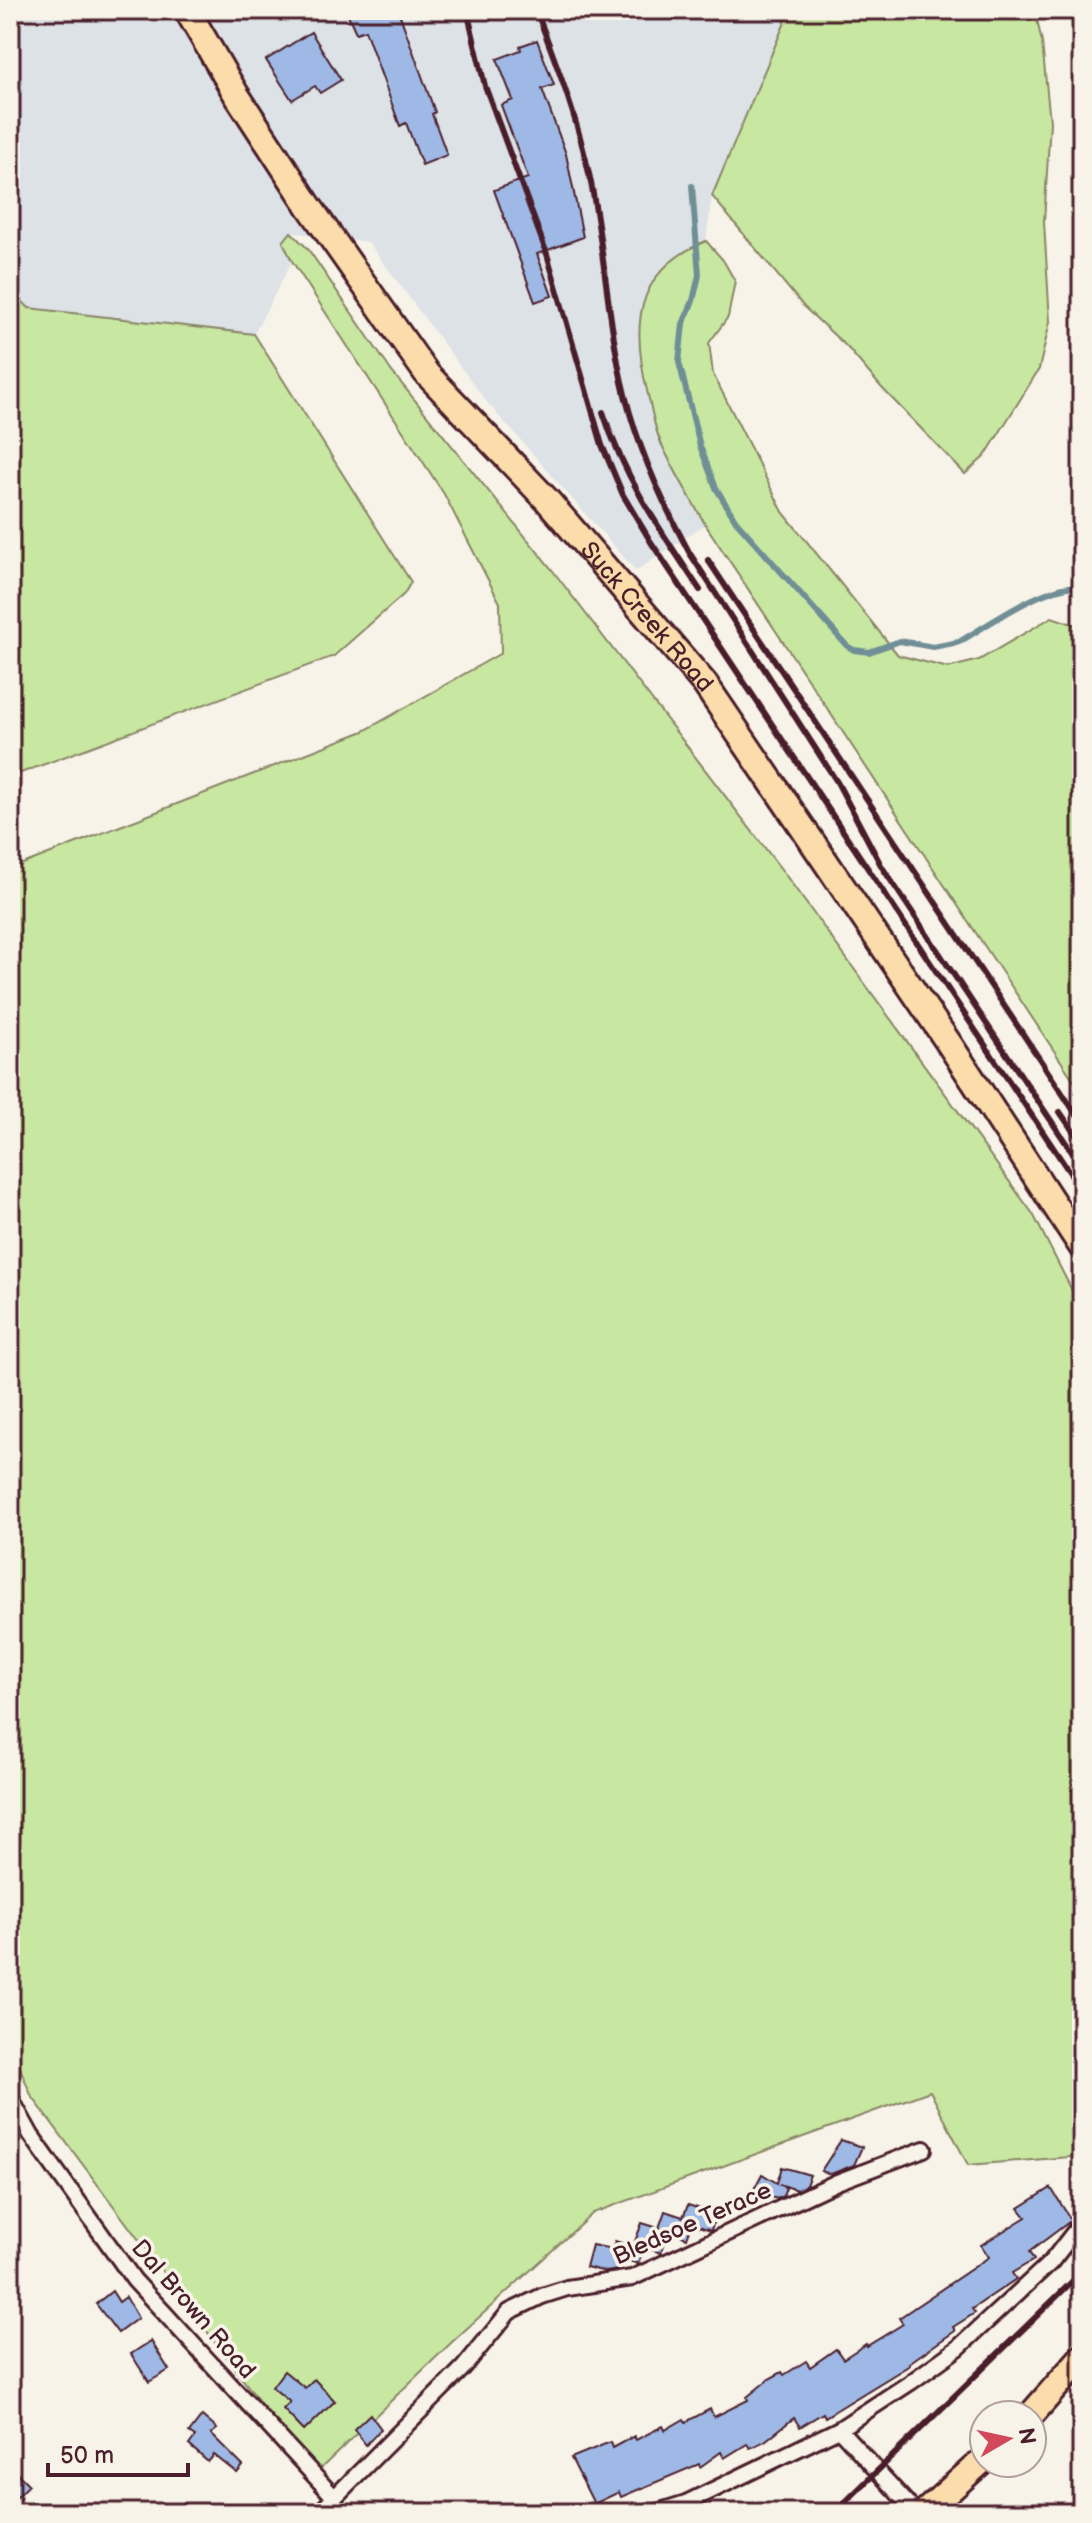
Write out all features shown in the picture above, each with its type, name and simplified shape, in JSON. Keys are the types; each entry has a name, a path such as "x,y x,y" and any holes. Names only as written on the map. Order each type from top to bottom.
{"main road":[{"name":"Suck Creek Road","path":"187,10 236,94 309,206 427,374 547,500 705,684 950,1045 1082,1247"},
{"path":"1045,2399 1082,2357"},
{"path":"924,2513 968,2473"}],"street":[{"name":"Dal Brown Road","path":"10,2097 31,2135 134,2280 334,2497"},
{"name":"Bledsoe Terace","path":"319,2513 463,2368 509,2312 518,2306 567,2288 632,2278 837,2182 924,2149"},
{"path":"654,2513 686,2503 839,2429 958,2348 1051,2262 1082,2222"},
{"path":"839,2429 916,2513"}],"shaded area":[{"path":"10,10 790,10 712,196 706,241 687,249 659,440 705,524 636,571 485,400 368,242 290,232 283,242 292,261 254,334 29,308 10,289"}],"green space":[{"path":"790,10 1035,10 1042,43 1050,122 1044,222 1050,322 1039,369 985,456 965,474 847,347 804,307 712,196"},
{"path":"291,232 308,249 392,372 550,567 784,873 1033,1214 1082,1310 1082,2156 968,2165 930,2091 593,2213 451,2343 314,2475 31,2095 10,2043 10,869 364,731 501,653 500,603 444,494 292,261 283,242"},
{"path":"706,241 723,260 735,281 728,317 709,343 713,374 783,512 898,655 948,668 979,660 1052,617 1081,627 1082,1093 705,524 661,443 643,370 640,324 643,304 651,285 664,268 682,253"},
{"path":"10,289 29,308 254,334 411,582 404,594 334,656 10,777"}],"building":[{"path":"346,10 398,10 447,155 422,165 406,123 400,126 365,30 356,33"},
{"path":"311,32 341,80 320,93 315,86 292,100 266,60"},
{"path":"537,40 554,85 542,89 566,154 583,237 537,254 552,296 535,302 494,190 528,178 501,105 513,100 497,59"},
{"path":"841,2140 862,2147 854,2165 831,2174 821,2171"},
{"path":"782,2167 810,2175 806,2185 797,2190 779,2184 786,2188 783,2196 777,2199 753,2191 762,2174 777,2183"},
{"path":"1051,2188 1071,2220 1029,2252 1034,2260 1012,2273 1016,2279 972,2309 975,2313 953,2327 955,2331 910,2365 825,2417 823,2413 800,2427 794,2418 765,2441 750,2448 747,2444 724,2458 721,2452 700,2467 699,2464 621,2497 619,2492 594,2504 571,2458 610,2442 612,2448 634,2436 636,2440 663,2426 665,2430 710,2409 714,2417 748,2400 747,2397 782,2372 784,2375 806,2361 810,2367 836,2349 843,2359 867,2346 903,2324 899,2318 989,2257 981,2245 1026,2217 1019,2208"},
{"path":"688,2205 716,2214 711,2230 692,2224 687,2238 669,2231 661,2253 634,2244 642,2223 665,2230 659,2228 665,2211 683,2217"},
{"path":"615,2241 643,2250 638,2264 621,2258 618,2270 606,2272 586,2267 592,2245 612,2249"},
{"path":"112,2291 119,2302 126,2297 138,2318 118,2333 96,2304"},
{"path":"151,2341 169,2370 149,2382 131,2354"},
{"path":"284,2371 305,2388 314,2379 335,2401 304,2431 283,2409 290,2402 272,2387"},
{"path":"370,2414 381,2429 366,2445 354,2429"},
{"path":"202,2416 217,2429 211,2434 243,2466 237,2473 214,2455 208,2462 189,2445 195,2437 189,2433"},
{"path":"10,2466 29,2485 10,2504"}],"waterway":[{"path":"692,186 699,275 683,324 679,362 700,446 716,488 736,521 847,646 869,652 900,641 933,647 959,642 1036,597 1068,587 1082,587"}],"railway":[{"path":"467,10 485,86 547,254 602,445 623,495 651,542 1082,1191"},
{"path":"536,10 585,156 627,404 641,448 668,511 689,552 837,782 882,867 1082,1167"},
{"path":"603,412 633,482 700,590"},
{"path":"708,560 1082,1123"},
{"path":"1060,1112 1082,1144"},
{"path":"834,2513 1082,2272"}]}
